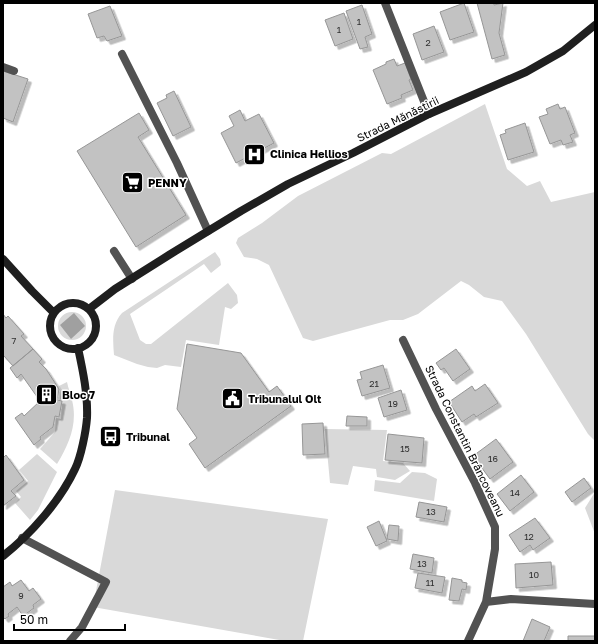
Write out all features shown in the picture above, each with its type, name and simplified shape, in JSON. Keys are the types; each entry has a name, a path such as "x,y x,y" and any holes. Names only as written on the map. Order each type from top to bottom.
{"street":[{"path":"385,3 429,114"},
{"name":"Strada Mănăstirii","path":"89,309 115,289 208,231 288,184 429,114 526,72 563,51 595,25"},
{"path":"122,54 177,163 208,231"},
{"path":"3,67 14,71"},
{"path":"114,251 132,279"},
{"path":"3,259 54,313"},
{"path":"78,303 89,309 94,315 96,322 94,336 90,341 84,346 71,349 59,344 54,339 50,326 51,319 58,308 64,304 78,303"},
{"name":"Strada Constantin Brâncoveanu","path":"403,340 436,409 475,483 495,527 495,550 486,602 468,641"},
{"path":"3,556 34,527 58,497 76,468 83,442 87,418 86,392 78,348"},
{"path":"22,538 106,582 82,627 70,641"},
{"path":"486,602 511,599 595,604"}],"shaded area":[{"path":"485,104 507,169 527,186 540,181 551,202 595,192 595,441 588,434 526,334 502,301 484,297 469,285 461,281 418,314 403,320 390,320 313,341 303,338 269,265 257,259 244,257 236,243 238,238 262,223 298,196 382,153 391,154"},
{"path":"215,252 220,259 221,265 211,273 204,264 130,314 140,340 146,344 151,344 228,283 237,295 238,303 231,309 225,307 219,345 186,340 181,367 165,365 157,368 148,367 114,355 114,328 122,313"},
{"path":"72,312 82,316 86,326 82,336 72,340 62,336 58,326 62,316"},
{"path":"74,313 85,326 71,339 60,325"},
{"path":"67,382 74,409 73,426 69,441 57,464 40,449 55,432 56,418 61,419 62,400 60,399 61,390 59,386"},
{"path":"325,429 387,430 383,461 403,463 410,471 395,480 377,477 376,469 353,466 348,485 330,483"},
{"path":"37,454 57,472 38,510 30,520 15,503 21,497 16,491 28,481 19,470"},
{"path":"412,472 425,473 437,479 434,501 374,491 375,480 400,483"},
{"path":"115,490 328,519 303,641 285,641 93,607"},
{"path":"595,492 595,534 585,508"}],"building":[{"path":"464,3 474,32 450,40 440,12"},
{"path":"477,3 494,3 494,5 503,3 499,33 505,55 492,59"},
{"path":"362,5 372,34 365,37 368,47 360,49 346,11"},
{"path":"110,6 122,36 107,41 104,36 97,38 88,14"},
{"path":"344,13 353,39 335,46 325,20"},
{"path":"434,26 444,52 422,60 413,34"},
{"path":"394,59 397,66 405,63 411,79 409,80 413,90 401,95 402,98 387,104 373,70"},
{"path":"3,71 28,79 13,122 3,118"},
{"path":"174,91 191,127 173,136 157,103 167,98 166,95"},
{"path":"558,104 560,109 565,107 575,133 570,135 573,142 563,145 561,140 550,144 539,117 548,114 546,109"},
{"path":"240,110 245,121 259,114 274,143 236,163 221,133 234,126 229,116"},
{"name":"PENNY","path":"139,113 149,130 138,137 186,215 136,247 77,151"},
{"path":"525,123 534,152 508,160 500,135 506,133 505,130"},
{"path":"3,314 6,318 8,316 24,334 21,336 33,349 13,366 3,356"},
{"name":"Tribunalul Olt","path":"187,344 241,353 269,392 277,386 291,406 205,468 189,444 197,438 177,409"},
{"name":"Bloc 7","path":"33,349 42,359 39,362 46,369 59,389 57,400 62,401 59,417 55,416 53,427 40,437 41,439 34,445 15,418 22,413 24,416 40,401 21,374 17,378 10,368"},
{"path":"456,349 470,369 453,381 444,368 441,370 436,363"},
{"path":"383,365 390,388 362,396 357,380 362,379 360,372"},
{"path":"485,384 498,403 476,417 474,414 462,422 449,402 472,386 475,391"},
{"path":"401,390 407,410 384,417 378,398"},
{"path":"347,416 367,417 367,426 346,426"},
{"path":"323,423 325,454 303,455 302,424"},
{"path":"388,434 424,438 422,463 385,460"},
{"path":"496,439 513,462 490,479 473,456"},
{"path":"6,455 24,480 11,491 16,496 3,506 3,458"},
{"path":"521,475 534,492 510,511 497,494"},
{"path":"584,478 591,488 572,502 565,492"},
{"path":"419,502 447,507 444,522 416,517"},
{"path":"535,518 550,538 533,550 530,545 520,552 509,535"},
{"path":"379,521 387,541 376,546 367,527"},
{"path":"389,525 399,526 398,541 387,539"},
{"path":"413,554 434,558 432,573 410,569"},
{"path":"551,562 553,585 516,588 515,564"},
{"path":"418,573 445,577 442,593 415,588"},
{"path":"452,578 462,580 462,582 467,583 466,590 462,589 459,601 449,600"},
{"path":"21,580 29,591 33,588 41,599 33,605 34,608 23,616 17,607 8,614 9,616 5,619 3,617 3,587 10,582 12,586"},
{"path":"532,619 550,627 544,641 523,641"},
{"path":"568,636 595,636 595,641 568,641"}],"place":[{"name":"Clinica Hellios","path":"254,154"},
{"name":"PENNY","path":"132,183"},
{"name":"Bloc 7","path":"47,395"},
{"name":"Tribunalul Olt","path":"232,399"},
{"name":"Tribunal","path":"111,437"}]}
